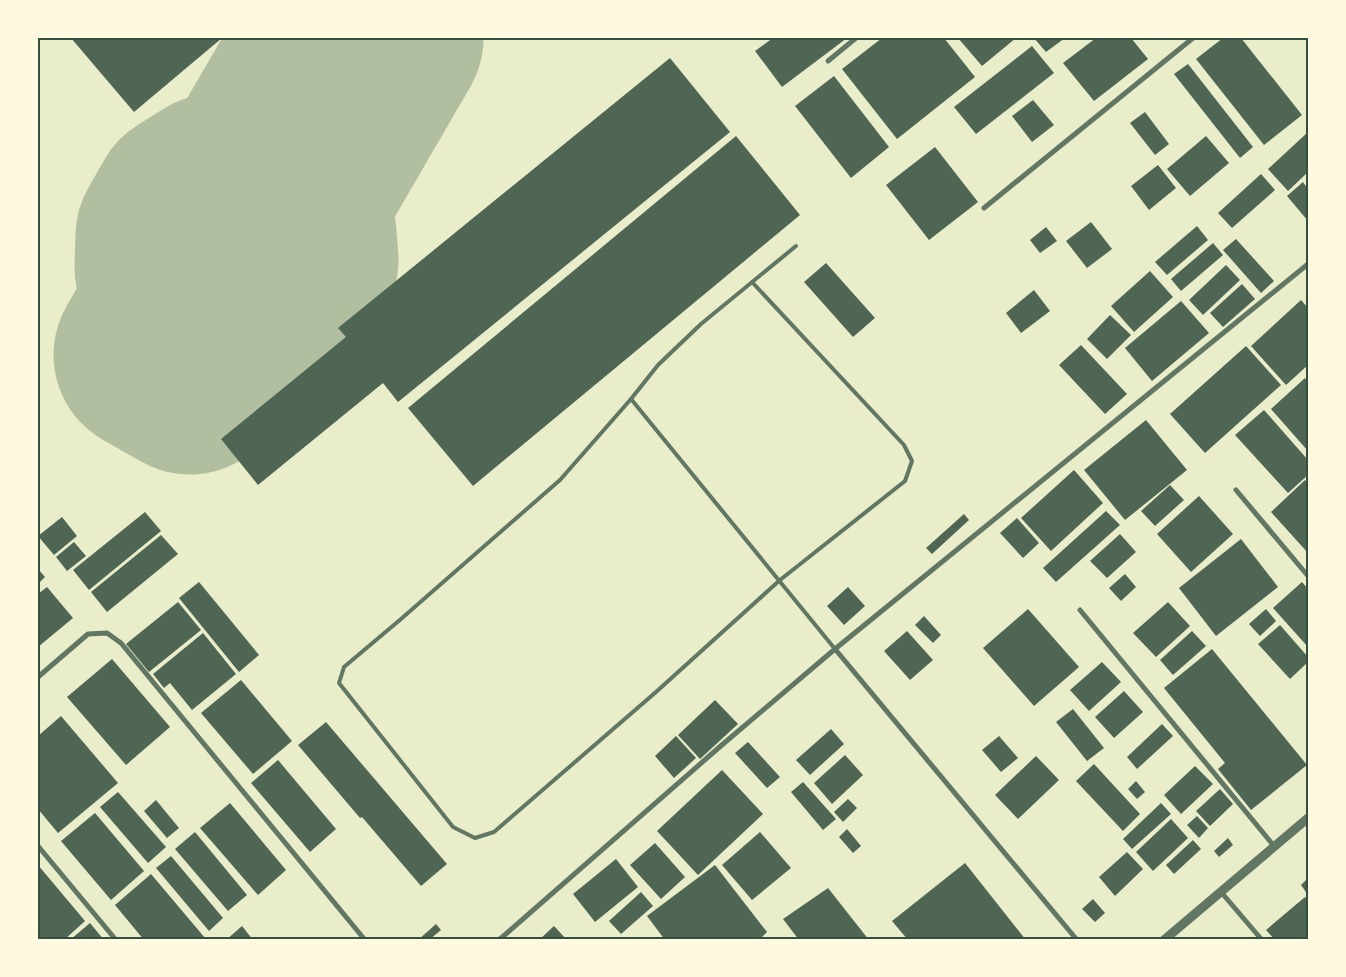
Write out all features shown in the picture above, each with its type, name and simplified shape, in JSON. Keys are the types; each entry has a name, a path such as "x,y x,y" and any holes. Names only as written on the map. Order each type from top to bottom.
{"street":[{"path":"828,61 856,38"},
{"path":"984,208 1193,38"},
{"path":"499,940 723,744 835,649 1308,264"},
{"path":"1236,490 1308,576"},
{"path":"1080,610 1274,846"},
{"path":"38,677 88,634 107,633 121,643 365,940"},
{"path":"835,649 1077,940"},
{"path":"1164,940 1308,818"},
{"path":"38,846 116,940"},
{"path":"1221,892 1262,940"}],"lane":[{"path":"752,282 904,445 912,462 905,481 780,580 656,692 494,832 476,838 454,827 339,683 344,666 400,620 560,480 632,399 658,365 701,324 752,282 796,246"},
{"path":"632,399 835,649"}],"building":[{"path":"71,38 222,38 134,112"},
{"path":"773,38 847,38 782,87 755,51"},
{"path":"882,38 944,38 975,77 897,139 842,69"},
{"path":"958,38 1016,38 982,66"},
{"path":"1034,38 1065,38 1046,52"},
{"path":"1096,38 1131,38 1148,59 1094,101 1063,63"},
{"path":"1223,38 1241,38 1302,115 1264,145 1196,59"},
{"path":"1032,46 1054,73 976,134 954,107"},
{"path":"670,58 730,132 398,402 383,383 258,485 221,439 346,337 338,328"},
{"path":"1188,64 1253,147 1240,158 1174,74"},
{"path":"834,76 889,147 851,178 795,106"},
{"path":"1033,100 1054,125 1032,142 1012,116"},
{"path":"1145,112 1169,144 1155,155 1130,123"},
{"path":"1308,132 1308,172 1288,191 1268,169"},
{"path":"736,136 800,215 473,486 408,408"},
{"path":"1206,136 1229,163 1190,196 1167,169"},
{"path":"935,147 978,202 929,240 886,185"},
{"path":"1158,165 1176,188 1149,210 1131,186"},
{"path":"1261,174 1275,190 1232,228 1218,213"},
{"path":"1303,182 1308,189 1308,221 1287,196"},
{"path":"1091,222 1112,249 1087,268 1066,241"},
{"path":"1197,226 1208,240 1167,275 1155,262"},
{"path":"1046,227 1057,241 1040,253 1030,240"},
{"path":"1236,239 1274,281 1261,293 1223,250"},
{"path":"1213,243 1223,255 1181,291 1171,279"},
{"path":"826,263 875,318 853,337 804,282"},
{"path":"1226,265 1240,280 1203,315 1189,300"},
{"path":"1150,271 1173,297 1134,332 1111,306"},
{"path":"1242,284 1255,299 1223,327 1210,313"},
{"path":"1034,290 1050,311 1021,333 1006,313"},
{"path":"1301,300 1308,308 1308,365 1286,385 1251,346"},
{"path":"1181,301 1209,333 1152,381 1125,348"},
{"path":"1110,315 1131,335 1107,359 1087,339"},
{"path":"1081,345 1127,394 1105,414 1059,365"},
{"path":"1246,346 1281,385 1205,453 1170,414"},
{"path":"1305,378 1308,383 1308,451 1271,409"},
{"path":"1264,410 1308,460 1308,475 1288,493 1235,435"},
{"path":"1146,420 1187,470 1125,520 1084,470"},
{"path":"1074,470 1103,503 1051,551 1021,518"},
{"path":"1305,480 1308,484 1308,553 1271,512"},
{"path":"1170,485 1184,500 1155,526 1141,511"},
{"path":"1199,496 1233,534 1191,572 1157,534"},
{"path":"1106,511 1120,525 1056,582 1043,568"},
{"path":"145,512 161,531 89,590 73,570"},
{"path":"964,514 969,520 932,554 926,548"},
{"path":"62,517 77,536 54,555 38,536"},
{"path":"1017,518 1039,543 1023,558 1000,533"},
{"path":"1120,534 1136,552 1107,578 1090,561"},
{"path":"161,535 178,554 107,612 91,592"},
{"path":"1241,539 1278,587 1216,636 1179,588"},
{"path":"74,542 86,556 67,571 56,557"},
{"path":"38,569 45,577 38,584"},
{"path":"1125,574 1136,587 1121,601 1109,588"},
{"path":"199,582 259,655 239,672 179,598"},
{"path":"1302,582 1308,589 1308,647 1273,608"},
{"path":"47,587 73,618 38,647 38,594"},
{"path":"848,587 865,606 844,625 827,606"},
{"path":"178,602 201,630 149,672 126,644"},
{"path":"1168,602 1190,626 1156,657 1133,633"},
{"path":"1028,609 1079,667 1034,706 983,648"},
{"path":"1266,609 1276,621 1260,636 1249,624"},
{"path":"924,616 941,635 933,643 915,625"},
{"path":"1280,625 1308,657 1308,662 1290,679 1258,644"},
{"path":"907,631 933,660 910,680 884,651"},
{"path":"1192,631 1206,646 1173,675 1160,660"},
{"path":"203,633 236,674 192,710 170,683 164,688 153,674"},
{"path":"1212,649 1307,765 1251,810 1218,769 1225,763 1164,688"},
{"path":"112,659 170,727 126,765 67,697"},
{"path":"1102,662 1121,682 1089,711 1070,690"},
{"path":"241,680 292,741 253,774 201,713"},
{"path":"1124,691 1143,712 1114,738 1095,717"},
{"path":"715,700 738,724 700,759 678,735"},
{"path":"1073,709 1104,748 1087,761 1056,722"},
{"path":"61,716 118,783 58,833 38,809 38,736"},
{"path":"326,722 447,864 421,886 298,745"},
{"path":"1162,724 1173,736 1137,769 1127,757"},
{"path":"831,729 844,744 810,775 796,760"},
{"path":"676,736 696,758 674,778 655,756"},
{"path":"999,736 1018,758 1001,772 982,750"},
{"path":"748,742 780,777 767,788 735,753"},
{"path":"845,755 863,775 832,804 814,783"},
{"path":"1036,756 1059,780 1018,819 995,795"},
{"path":"278,760 336,829 310,852 251,783"},
{"path":"1094,764 1140,814 1123,831 1076,781"},
{"path":"1195,766 1213,784 1181,814 1164,795"},
{"path":"722,770 763,814 698,875 657,831"},
{"path":"1136,781 1145,792 1137,799 1128,789"},
{"path":"803,782 836,819 823,830 791,792"},
{"path":"1220,789 1233,804 1210,826 1196,811"},
{"path":"118,792 166,847 148,863 100,807"},
{"path":"848,799 857,808 843,822 834,812"},
{"path":"156,800 179,828 167,838 144,811"},
{"path":"230,803 286,870 258,895 200,828"},
{"path":"1161,803 1171,814 1132,849 1123,839"},
{"path":"95,813 144,871 111,900 61,841"},
{"path":"1197,816 1208,828 1199,838 1187,825"},
{"path":"1171,819 1188,838 1153,871 1136,852"},
{"path":"847,829 861,846 853,853 839,837"},
{"path":"195,832 247,895 228,911 175,849"},
{"path":"760,832 791,868 752,900 722,865"},
{"path":"1228,838 1233,845 1219,857 1214,851"},
{"path":"1193,840 1201,849 1174,874 1166,865"},
{"path":"655,843 685,877 661,899 630,865"},
{"path":"1127,852 1143,869 1115,896 1099,877"},
{"path":"171,856 223,918 209,931 156,868"},
{"path":"616,859 638,887 595,922 573,894"},
{"path":"965,863 1026,940 908,940 892,921"},
{"path":"38,865 85,921 64,940 38,940"},
{"path":"715,865 767,932 759,940 665,940 647,916"},
{"path":"151,874 205,938 203,940 144,940 115,905"},
{"path":"1308,878 1308,895 1301,885"},
{"path":"828,888 869,940 799,940 783,919"},
{"path":"641,892 653,906 621,934 609,921"},
{"path":"1305,897 1308,901 1308,940 1275,940 1266,930"},
{"path":"1093,899 1105,913 1095,922 1082,909"},
{"path":"90,923 104,940 70,940"},
{"path":"436,924 441,930 429,940 418,940"},
{"path":"242,926 253,940 226,940"},
{"path":"554,926 567,940 539,940"}],"runway":[{"path":"335,38 247,189 216,191 189,208 173,236 172,267 185,295 151,355 190,377 224,317 250,317 275,306 293,286 301,260 299,234 286,210 386,38"}]}
